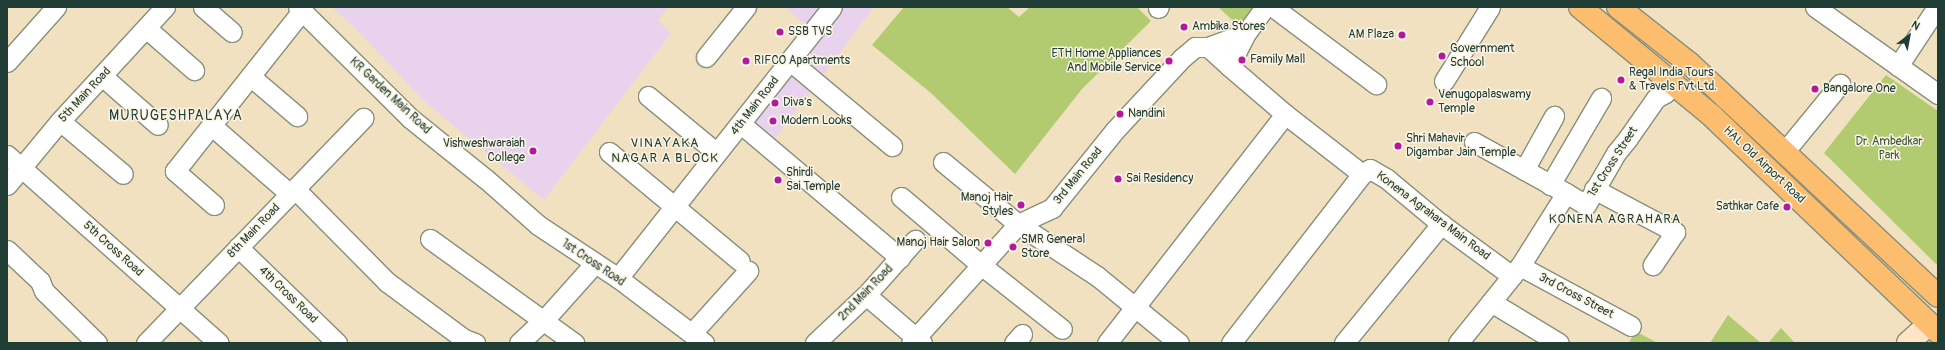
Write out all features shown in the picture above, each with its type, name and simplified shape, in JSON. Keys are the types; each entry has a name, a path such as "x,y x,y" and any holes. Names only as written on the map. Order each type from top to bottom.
{"main road":[{"name":"HAL Old Airport Road","path":"1580,7 1712,116 1934,328"},
{"name":"HAL Old Airport Road","path":"1618,7 1689,63 1785,151 1938,296"}],"street":[{"path":"7,62 56,7"},
{"name":"5th Main Road","path":"7,185 60,121 165,7"},
{"path":"203,7 232,32"},
{"name":"4th Main Road","path":"618,278 832,7"},
{"path":"1208,47 1229,66 1246,32 1265,7"},
{"path":"1273,7 1376,84"},
{"path":"1444,81 1490,7"},
{"path":"1815,7 1938,94"},
{"path":"1898,66 1937,7"},
{"path":"214,205 176,171 212,126 300,9"},
{"name":"KR Garden Main Road","path":"300,9 410,118 486,179"},
{"path":"706,57 738,10"},
{"path":"146,28 194,70"},
{"name":"3rd Main Road","path":"916,341 1018,224 1052,208 1115,130 1182,58 1195,47 1208,47 1246,32"},
{"path":"790,61 892,146"},
{"name":"Konena Agrahara Main Road","path":"1229,66 1284,114 1362,174 1370,169 1387,179 1441,224 1516,271"},
{"path":"102,76 158,125"},
{"path":"250,76 297,116"},
{"name":"1st Cross Street","path":"1558,189 1586,205 1616,153 1656,98 1665,92 1672,83"},
{"path":"1785,151 1840,84"},
{"path":"648,96 717,153"},
{"path":"1458,343 1516,271 1558,189 1601,98"},
{"path":"1108,343 1284,114"},
{"path":"1524,170 1554,116"},
{"name":"8th Main Road","path":"146,343 363,118"},
{"path":"60,121 123,174"},
{"path":"741,124 900,258"},
{"path":"212,126 293,191 387,282 464,339 475,343"},
{"path":"1474,142 1558,189"},
{"path":"609,152 744,266 698,338"},
{"name":"5th Cross Road","path":"7,155 219,343"},
{"path":"943,162 1018,224 1098,276 1179,343"},
{"path":"1231,343 1362,174"},
{"name":"1st Cross Road","path":"486,179 538,225 594,264 618,278 698,338"},
{"path":"1594,190 1675,232 1653,265"},
{"path":"902,197 981,265 1062,330"},
{"path":"1344,343 1441,224"},
{"path":"430,239 574,343"},
{"name":"2nd Main Road","path":"814,343 866,295 915,240"},
{"name":"4th Cross Road","path":"238,247 337,343"},
{"path":"7,250 40,281 44,291 97,343"},
{"path":"520,343 544,320 594,264"},
{"name":"3rd Cross Street","path":"1516,271 1631,326"},
{"path":"866,295 916,341"},
{"path":"1491,302 1559,343"},
{"path":"1908,343 1934,328"}],"shaded area":[{"name":"Vishweshwaraiah College","path":"332,7 668,7 658,21 671,33 544,200 425,102 356,29"},
{"path":"785,7 874,7 770,145 737,118 810,29"}],"green space":[{"path":"904,7 1007,7 1019,17 1030,7 1137,7 1151,21 1082,89 1015,174 931,93 872,45"},
{"path":"1218,7 1256,7 1241,28"},
{"name":"Dr. Ambedkar Park","path":"1886,75 1938,111 1938,266 1824,153"},
{"path":"1728,315 1761,343 1710,343"},
{"path":"1781,328 1795,343 1768,343"},
{"path":"1635,331 1658,343 1629,343"}],"place":[{"name":"Ambika Stores","path":"1184,27"},
{"name":"SSB TVS","path":"780,32"},
{"name":"AM Plaza","path":"1402,35"},
{"name":"Government School","path":"1442,56"},
{"name":"Family Mall","path":"1242,60"},
{"name":"RIFCO Apartments","path":"746,61"},
{"name":"ETH Home Appliances And Mobile Service","path":"1169,61"},
{"name":"Regal India Tours & Travels Pvt Ltd.","path":"1621,80"},
{"name":"Bangalore One","path":"1815,89"},
{"name":"Venugopalaswamy Temple","path":"1430,102"},
{"name":"Diva's","path":"775,103"},
{"name":"Nandini","path":"1120,114"},
{"name":"Modern Looks","path":"773,121"},
{"name":"Shri Mahavir Digambar Jain Temple","path":"1398,146"},
{"name":"Vishweshwaraiah College","path":"533,151"},
{"name":"Sai Residency","path":"1118,179"},
{"name":"Shirdi Sai Temple","path":"778,180"},
{"name":"Manoj Hair Styles","path":"1021,205"},
{"name":"Sathkar Cafe","path":"1787,207"},
{"name":"Manoj Hair Salon","path":"988,243"},
{"name":"SMR General Store","path":"1013,247"}],"district":[{"name":"MURUGESHPALAYA","path":"176,116"},
{"name":"VINAYAKA NAGAR A BLOCK","path":"665,152"},
{"name":"KONENA AGRAHARA","path":"1615,219"}]}
